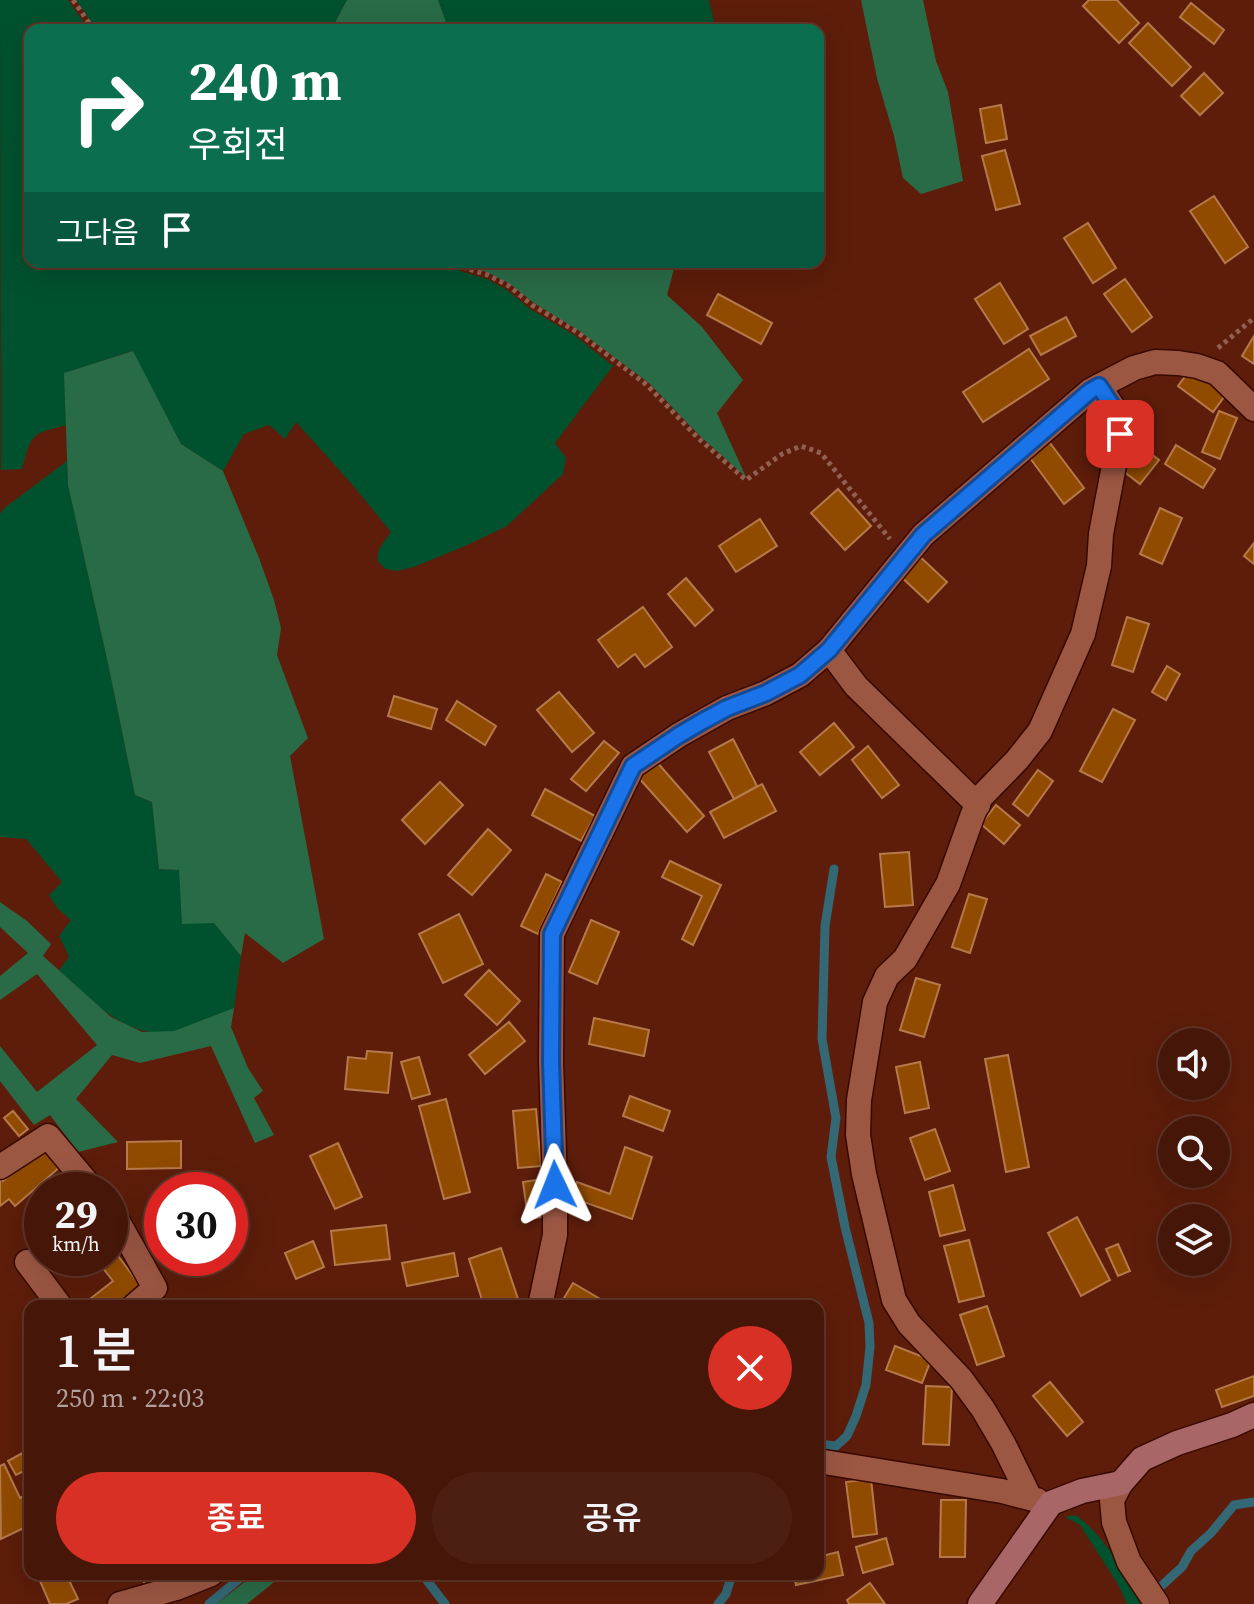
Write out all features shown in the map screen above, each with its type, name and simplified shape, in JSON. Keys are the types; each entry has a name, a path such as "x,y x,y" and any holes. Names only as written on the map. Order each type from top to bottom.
{"street":[{"path":"541,1300 555,1235 552,934 633,766 715,715 800,675 829,650 923,535 1090,391 1134,368 1155,362 1197,366 1217,373 1254,409"},
{"path":"1040,1500 983,1409 961,1379 909,1324 894,1300 864,1174 858,1135 859,1100 875,1002 887,976 905,959 948,884 981,797 1040,731 1083,634 1099,566 1101,534 1120,434 1118,415 1099,386"},
{"path":"829,650 856,686 978,805"},
{"path":"0,1167 48,1136 78,1172"},
{"path":"128,1240 155,1288 141,1300"},
{"path":"38,1276 56,1300"},
{"path":"1157,1604 1129,1562 1114,1522 1112,1500 1121,1483 1142,1459 1254,1415"},
{"path":"824,1462 1040,1500 1121,1483"},
{"path":"980,1604 1040,1500"},
{"path":"120,1604 196,1580"}],"path":[{"path":"73,0 90,24"},
{"path":"465,268 509,286 532,305 577,332 647,385 698,438 746,480 782,454 801,446 821,453 905,557"},
{"path":"1197,366 1254,318"}],"green space":[{"path":"0,0 68,0 85,24 24,24 24,268 456,268 507,290 530,309 574,335 613,366 555,443 566,458 563,474 507,526 414,567 397,571 386,569 378,562 381,546 391,532 296,422 285,439 269,425 244,434 223,471 181,444 132,351 65,373 66,425 34,437 22,469 1,470"},
{"path":"76,0 347,0 334,24 93,24"},
{"path":"347,0 438,0 447,24 334,24"},
{"path":"438,0 709,0 715,24 447,24"},
{"path":"861,0 923,0 936,61 948,92 963,181 921,194 903,178"},
{"path":"473,268 674,268 667,295 702,327 743,380 717,413 746,477 700,436 649,383 578,330 489,273"},
{"path":"133,351 181,444 223,471 274,600 281,628 277,655 308,738 290,756 324,939 283,963 245,933 241,956 214,923 182,924 179,870 159,869 152,802 135,795 68,485 64,373"},
{"path":"67,461 68,485 135,795 152,802 159,869 179,870 241,956 234,1008 175,1031 158,1033 126,1024 97,1005 59,970 69,957 59,936 71,920 57,908 49,895 62,882 26,839 0,837 0,514"},
{"path":"0,902 27,921 51,944 43,956 111,1017 142,1032 174,1031 234,1008 231,1027 248,1068 263,1091 254,1098 274,1135 255,1143 211,1046 140,1063 112,1055 76,1099 118,1142 78,1152 50,1115 34,1125 0,1081 0,1046 37,1092 97,1045 37,974 0,1000 0,976 28,953 0,927"},
{"path":"1075,1515 1104,1543 1144,1604 1127,1604 1080,1525 1065,1517"},
{"path":"247,1580 277,1580 247,1604 216,1604"}],"building":[{"path":"1089,0 1117,0 1139,23 1119,43 1083,6"},
{"path":"1191,3 1224,30 1214,44 1180,17"},
{"path":"1148,23 1191,67 1172,86 1129,43"},
{"path":"1204,73 1223,93 1200,115 1181,96"},
{"path":"1001,105 1007,139 986,143 980,109"},
{"path":"1005,150 1020,204 996,210 982,156"},
{"path":"1214,196 1248,247 1225,263 1190,211"},
{"path":"1088,223 1116,268 1093,283 1064,238"},
{"path":"1125,279 1152,317 1132,332 1104,294"},
{"path":"1000,283 1028,329 1004,344 975,299"},
{"path":"718,294 772,323 761,344 707,315"},
{"path":"1066,317 1076,336 1041,355 1030,336"},
{"path":"1254,336 1254,364 1242,356"},
{"path":"1029,349 1049,379 983,422 963,392"},
{"path":"1192,367 1227,393 1213,412 1178,386"},
{"path":"1219,411 1237,418 1220,459 1202,452"},
{"path":"1047,439 1084,488 1064,504 1027,454"},
{"path":"1137,443 1159,460 1140,484 1118,467"},
{"path":"1176,445 1215,469 1203,488 1165,464"},
{"path":"838,489 871,526 845,550 811,513"},
{"path":"1160,508 1182,518 1162,564 1140,554"},
{"path":"760,519 777,546 736,572 719,546"},
{"path":"1254,543 1254,564 1244,556"},
{"path":"916,553 947,582 928,602 897,573"},
{"path":"686,578 713,610 695,626 668,594"},
{"path":"643,607 672,647 645,667 635,654 618,667 598,640"},
{"path":"1127,617 1149,624 1133,672 1112,665"},
{"path":"1167,666 1180,674 1166,700 1152,692"},
{"path":"559,692 594,733 572,752 537,710"},
{"path":"394,696 437,709 431,729 388,716"},
{"path":"457,701 496,726 485,745 446,720"},
{"path":"1113,709 1135,720 1102,782 1080,771"},
{"path":"834,723 854,747 820,775 800,752"},
{"path":"733,739 757,786 734,799 709,752"},
{"path":"604,741 619,753 586,791 571,779"},
{"path":"868,746 899,785 882,798 852,760"},
{"path":"656,761 704,816 687,832 638,777"},
{"path":"1038,770 1053,781 1028,816 1013,804"},
{"path":"440,782 463,805 425,844 402,820"},
{"path":"762,784 776,811 724,838 710,812"},
{"path":"545,789 595,816 581,841 532,815"},
{"path":"996,805 1020,825 1004,844 981,824"},
{"path":"488,829 511,850 472,895 448,875"},
{"path":"909,852 913,905 885,907 880,854"},
{"path":"670,861 721,885 693,945 682,939 702,896 662,877"},
{"path":"546,874 562,882 538,934 521,926"},
{"path":"969,894 987,899 970,953 952,947"},
{"path":"459,914 483,964 443,983 419,934"},
{"path":"591,920 619,932 597,984 569,972"},
{"path":"489,970 520,1001 497,1025 465,995"},
{"path":"916,978 940,985 924,1037 900,1030"},
{"path":"594,1018 649,1030 644,1056 589,1044"},
{"path":"509,1022 525,1041 485,1074 469,1055"},
{"path":"367,1051 392,1053 388,1093 345,1089 348,1057 366,1059"},
{"path":"1008,1055 1029,1167 1006,1172 985,1059"},
{"path":"419,1057 430,1094 412,1099 401,1062"},
{"path":"920,1062 929,1108 905,1113 896,1067"},
{"path":"630,1096 670,1111 663,1131 623,1116"},
{"path":"446,1099 470,1192 444,1199 419,1106"},
{"path":"536,1109 541,1166 518,1168 513,1111"},
{"path":"13,1111 28,1129 19,1136 4,1118"},
{"path":"935,1129 950,1171 925,1180 910,1138"},
{"path":"181,1141 181,1168 127,1169 127,1142"},
{"path":"338,1143 362,1197 335,1209 310,1156"},
{"path":"43,1147 60,1167 54,1172 24,1172 24,1198 15,1206 9,1199 0,1206 0,1176 3,1181"},
{"path":"625,1147 652,1157 632,1219 572,1198 577,1182 610,1194"},
{"path":"543,1179 548,1216 528,1219 523,1182"},
{"path":"953,1185 965,1230 940,1236 929,1192"},
{"path":"1077,1217 1110,1280 1081,1296 1048,1233"},
{"path":"386,1225 390,1259 335,1265 331,1231"},
{"path":"969,1240 984,1296 959,1302 944,1246"},
{"path":"313,1241 324,1267 296,1279 285,1253"},
{"path":"1118,1244 1130,1271 1118,1276 1106,1249"},
{"path":"501,1248 518,1299 482,1300 469,1259"},
{"path":"454,1253 458,1276 407,1286 402,1263"},
{"path":"128,1269 142,1288 127,1300 89,1300 113,1281 109,1276 128,1276"},
{"path":"573,1283 602,1300 563,1300"},
{"path":"987,1306 1004,1356 977,1365 960,1315"},
{"path":"895,1346 931,1360 922,1383 886,1370"},
{"path":"1254,1376 1254,1396 1222,1407 1216,1390"},
{"path":"1050,1382 1083,1422 1067,1436 1033,1396"},
{"path":"926,1386 952,1387 949,1445 923,1444"},
{"path":"24,1452 24,1471 16,1475 8,1461"},
{"path":"4,1464 20,1498 24,1496 24,1528 1,1539 0,1466"},
{"path":"871,1479 877,1534 853,1537 846,1482"},
{"path":"941,1500 966,1500 965,1557 940,1557"},
{"path":"886,1538 893,1564 863,1573 856,1547"},
{"path":"838,1552 843,1575 824,1579 824,1556"},
{"path":"40,1580 69,1580 78,1599 66,1604 50,1604"},
{"path":"144,1580 171,1580 145,1586"},
{"path":"795,1580 820,1580 796,1585"},
{"path":"870,1583 885,1604 849,1604 847,1600"}],"waterway":[{"path":"824,1445 836,1446 847,1436 866,1385 870,1347 869,1323 831,1157 836,1118 822,1039 825,926 834,869"},
{"path":"1161,1594 1158,1589 1182,1567 1191,1551 1234,1505 1254,1502"},
{"path":"209,1604 238,1580"},
{"path":"427,1580 445,1604"},
{"path":"718,1604 726,1594 730,1580"}],"route":[{"path":"555,1185 551,1061 552,934 633,766 703,721 800,675 829,650 923,535 1090,391 1099,386 1118,415 1120,434"}]}
